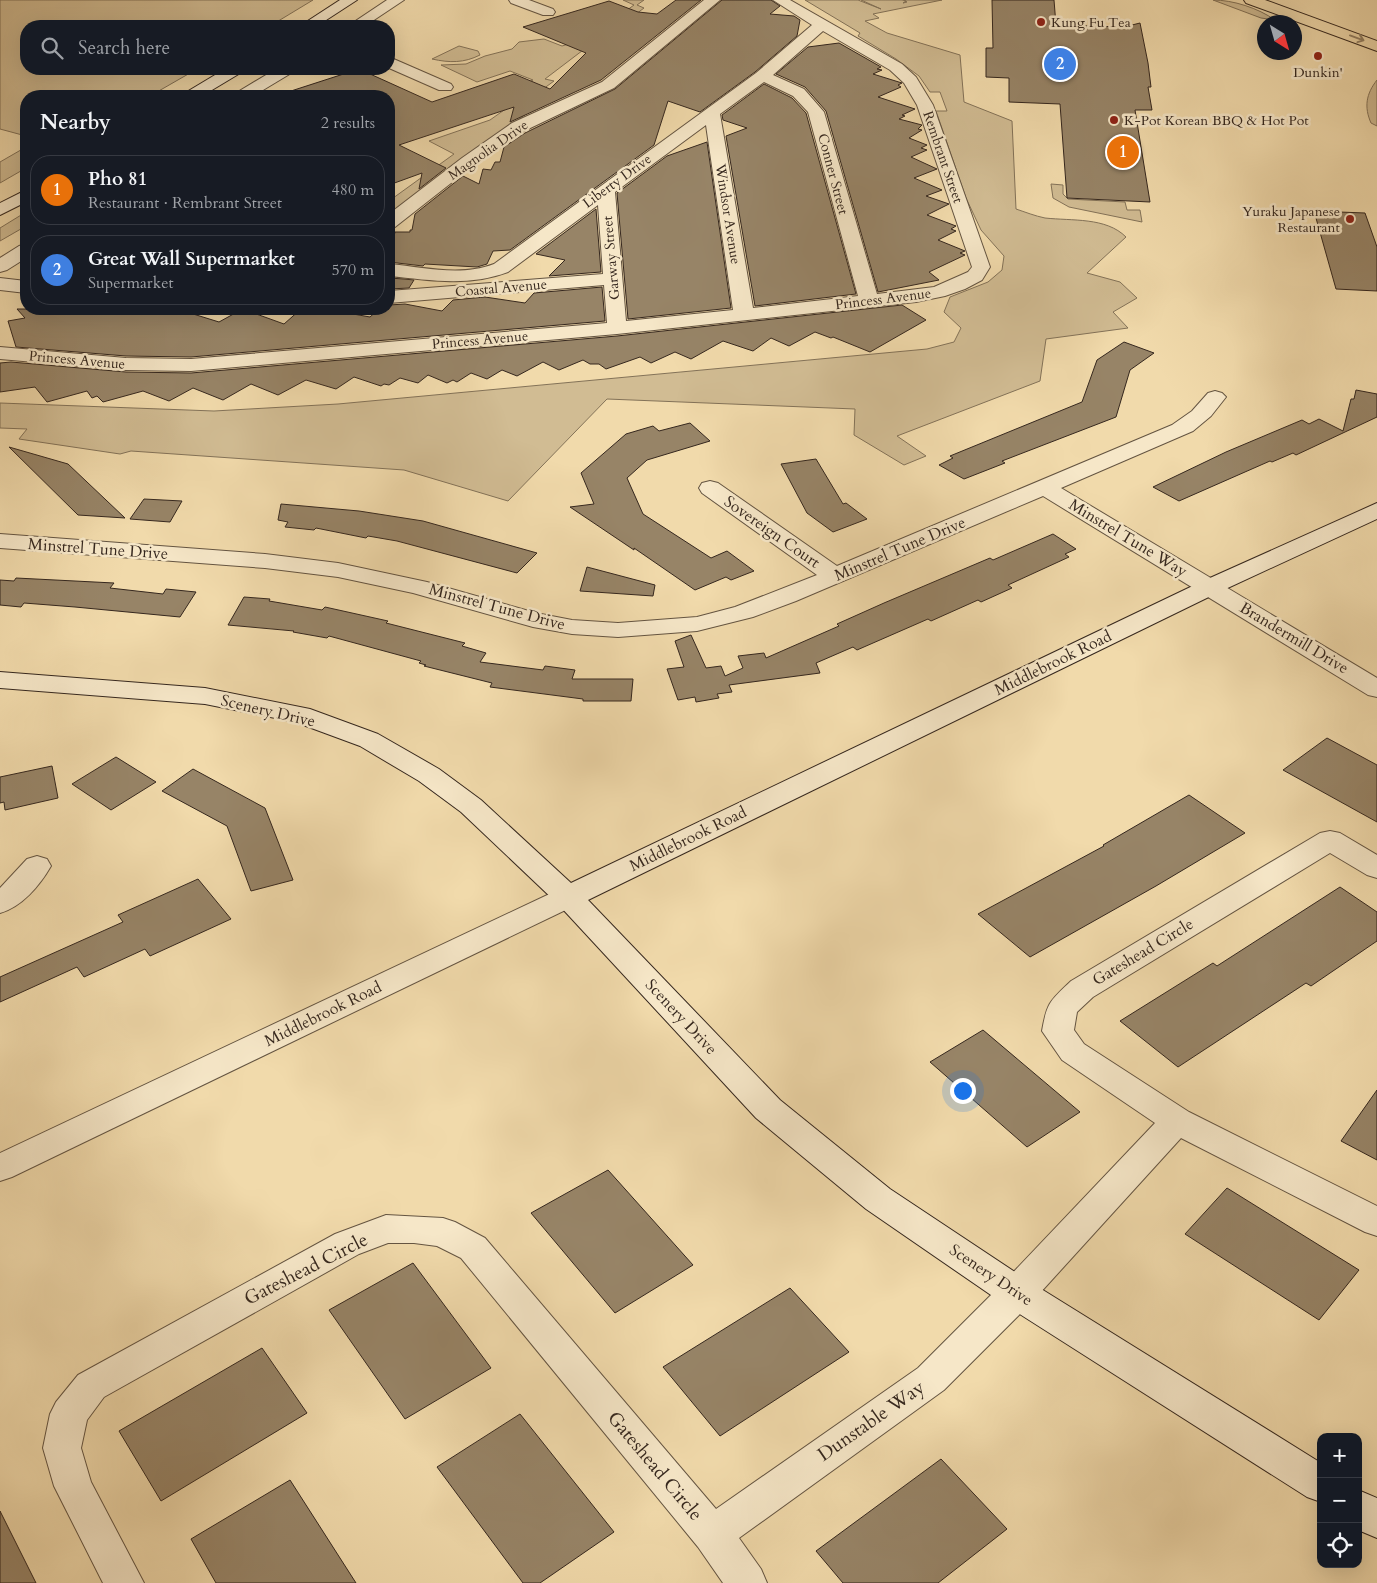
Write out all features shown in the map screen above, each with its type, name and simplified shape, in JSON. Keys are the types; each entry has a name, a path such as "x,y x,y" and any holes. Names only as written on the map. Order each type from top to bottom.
{"main road":[{"path":"1251,0 1377,46"}],"street":[{"path":"317,20 350,0"},
{"path":"365,20 397,0"},
{"path":"516,0 548,12"},
{"name":"Magnolia Drive","path":"395,219 518,127 555,109 589,96 608,85 713,0"},
{"name":"Rembrant Street","path":"780,0 896,67 910,80 926,105 981,267 975,276 958,285"},
{"name":"Liberty Drive","path":"395,270 469,276 494,271 762,76 822,24"},
{"path":"395,65 445,87"},
{"path":"201,90 226,75"},
{"path":"252,90 276,75"},
{"name":"Conner Street","path":"762,76 790,86 806,97 816,112 869,302"},
{"name":"Windsor Avenue","path":"712,113 744,315"},
{"name":"Garway Street","path":"606,189 617,328"},
{"path":"0,210 20,198"},
{"path":"0,266 20,254"},
{"name":"Coastal Avenue","path":"395,297 613,279"},
{"path":"0,284 20,286"},
{"name":"Princess Avenue","path":"0,353 126,364 191,365 617,328 869,302 938,292 958,285"},
{"name":"Minstrel Tune Drive","path":"0,541 265,561 338,570 418,587 533,620 572,627 618,630 697,624 744,612 835,576 1180,430 1206,412 1215,397"},
{"name":"Sovereign Court","path":"710,488 835,576"},
{"name":"Minstrel Tune Way","path":"1045,488 1210,587"},
{"name":"Middlebrook Road","path":"0,1168 568,897 1210,587 1377,510"},
{"name":"Brandermill Drive","path":"1210,587 1377,689"},
{"name":"Scenery Drive","path":"0,680 205,696 301,716 369,740 429,775 471,806 568,897 768,1110 878,1199 1017,1293 1317,1481"},
{"name":"Gateshead Circle","path":"1377,868 1330,840 1082,989 1062,1008 1058,1031 1073,1052 1177,1121 1377,1222"},
{"path":"0,903 8,898 37,866"},
{"path":"1017,1293 1177,1121"},
{"name":"Gateshead Circle","path":"124,1583 73,1486 62,1448 69,1414 90,1386 346,1244 386,1230 414,1228 443,1232 472,1248 712,1534 747,1583"},
{"name":"Dunstable Way","path":"712,1534 931,1379 1017,1293"},
{"path":"1362,1511 1377,1520"}],"shaded area":[{"path":"0,0 313,0 280,20 20,20 20,75 187,75 160,90 20,90 20,134 0,129"},
{"path":"623,0 644,0 637,5 644,8 600,41 595,41 545,79 554,81 517,108 530,111 395,211 395,197 454,154 429,141 490,120 524,96 524,84 533,80 510,71 477,82 441,65 466,64 485,56 512,49 519,42 544,39 562,46 589,38 634,5"},
{"path":"805,0 858,0 881,9 861,0 942,0 873,14 879,18 865,21 887,33 960,55 964,102 1012,121 1016,209 1045,218 1099,223 1109,226 1126,237 1087,273 1120,282 1137,298 1113,312 1128,328 1046,339 1040,381 897,436 926,456 904,465 854,435 855,409 607,399 508,501 404,470 131,451 120,454 19,439 27,429 0,428 0,403 214,411 338,404 927,349 954,342 961,328 944,312 950,297 988,282 1002,270 1004,256 981,230 966,198 936,111 947,111 940,92 930,92 919,76 896,59 858,36 860,33"},
{"path":"1213,0 1229,1 1266,15 1257,16"},
{"path":"459,46 478,51 480,55 468,60 457,61 432,59"},
{"path":"1377,80 1377,126 1371,123 1367,112 1367,101 1370,90"},
{"path":"20,150 20,171 0,183 0,162"},
{"path":"1051,184 1063,185 1063,194 1068,199 1125,202 1127,210 1140,210 1142,222 1069,207 1053,198"},
{"path":"20,216 20,229 0,241 0,228"}],"building":[{"path":"676,0 701,0 601,80 510,122 514,107 399,145 446,168 419,189 422,173 395,183 395,90 294,90 340,75 372,75 432,102 514,74 550,89 586,53 523,27 609,1 638,12 657,14"},
{"path":"722,0 771,0 780,6 770,14 794,16 800,20 797,36 755,72 700,112 668,101 654,145 510,250 493,251 487,264 477,267 425,264 423,266 395,263 395,232 410,232 415,214 463,176 479,184 483,169 491,170 495,162 500,162 504,147 525,133 615,89"},
{"path":"992,0 1054,0 1056,25 1124,27 1140,23 1148,63 1151,87 1148,87 1152,110 1135,110 1150,202 1067,198 1060,104 1009,102 1009,78 986,77 986,48 993,48"},
{"path":"839,43 881,67 877,69 882,70 873,74 902,83 898,85 901,87 878,97 915,109 902,115 905,116 899,119 922,125 918,129 922,130 909,138 927,145 921,148 927,150 911,157 937,169 914,178 942,190 926,196 949,204 927,215 956,226 951,229 956,231 938,240 965,251 960,253 965,255 929,272 939,280 878,292 826,111 805,87 776,74 808,47"},
{"path":"764,84 792,98 806,113 856,294 755,306 726,136 747,128 723,120 722,115"},
{"path":"707,142 731,308 628,319 617,193 667,156"},
{"path":"596,209 601,272 549,276 565,260 536,254"},
{"path":"1314,211 1365,213 1377,247 1377,291 1336,289"},
{"path":"395,278 414,280 409,288 395,289"},
{"path":"602,287 605,321 191,357 126,356 16,347 8,321 25,318 22,315 196,315 219,322 232,315 259,315 284,324 294,315 359,315 370,317 372,315 395,315 395,305 405,304 442,311 453,300 485,297 525,303 534,293"},
{"path":"902,305 926,320 870,352 815,332 789,346 771,338 753,351 723,341 691,359 675,352 651,363 640,357 606,369 599,364 590,364 583,360 559,370 543,362 517,376 502,370 487,379 471,373 457,382 453,380 447,383 428,375 418,383 400,378 389,385 384,384 381,386 354,377 336,389 306,380 278,395 251,384 223,400 193,388 169,401 143,391 103,402 97,396 92,398 87,391 47,402 35,387 0,392 0,363 11,362 126,372 191,373 617,336"},
{"path":"1124,342 1154,353 1130,370 1116,417 1002,461 1005,463 964,479 939,465 953,458 950,456 1082,402 1097,360"},
{"path":"1356,390 1377,394 1377,417 1296,455 1293,453 1272,462 1270,461 1179,501 1153,487 1226,452 1302,420 1309,424 1319,419 1343,431 1351,399 1354,399"},
{"path":"690,423 710,441 647,460 627,478 643,514 711,558 727,551 754,571 731,580 726,577 695,590 570,507 594,504 581,473 626,434 653,426 659,431"},
{"path":"9,447 68,464 125,518 78,515"},
{"path":"816,459 843,504 846,503 867,519 833,532 807,513 781,464"},
{"path":"144,499 182,501 170,522 130,519"},
{"path":"281,504 359,511 423,521 537,553 517,573 397,541 368,536 366,538 316,528 314,530 285,527 288,522 278,520"},
{"path":"1053,534 1076,549 1065,554 1069,557 1008,585 1012,588 981,602 978,600 931,621 928,619 857,650 853,647 816,663 820,673 729,685 732,692 717,694 719,698 696,702 695,697 678,700 667,669 684,667 675,641 691,635 706,668 721,666 725,676 743,668 738,656 764,653 766,658 839,626 837,624 884,603 990,558 993,560"},
{"path":"587,567 655,585 653,596 580,591"},
{"path":"16,578 114,583 110,588 163,594 166,589 196,592 180,617 24,603 21,607 0,605 0,580 14,581"},
{"path":"244,597 270,599 269,601 322,610 325,607 388,621 386,623 465,643 462,646 486,653 480,662 543,670 545,666 575,670 572,679 633,679 631,701 583,701 583,699 490,687 492,683 424,666 426,665 419,663 421,661 329,636 327,638 294,631 228,625"},
{"path":"1327,738 1377,765 1377,822 1283,770"},
{"path":"116,757 156,782 111,810 72,784"},
{"path":"52,766 58,798 5,810 4,802 0,803 0,777"},
{"path":"193,769 265,808 293,880 251,891 227,826 162,791"},
{"path":"1189,795 1245,833 1030,957 978,914 1104,846"},
{"path":"198,879 231,919 150,956 145,949 84,977 77,967 0,1002 0,977 123,922 118,915"},
{"path":"1340,887 1377,912 1377,941 1311,986 1306,983 1178,1067 1120,1021 1213,963 1217,966"},
{"path":"983,1030 1080,1112 1027,1147 930,1062"},
{"path":"1377,1090 1377,1160 1341,1141"},
{"path":"608,1170 693,1265 615,1313 531,1213"},
{"path":"1227,1188 1359,1270 1319,1320 1185,1234"},
{"path":"413,1263 491,1368 405,1419 329,1310"},
{"path":"790,1288 849,1352 720,1436 663,1367"},
{"path":"262,1348 307,1413 161,1501 119,1431"},
{"path":"520,1414 614,1532 540,1583 523,1583 437,1467"},
{"path":"941,1459 1007,1529 938,1583 843,1583 816,1551"},
{"path":"290,1480 356,1583 216,1583 191,1539"},
{"path":"0,1511 36,1583 0,1583"}],"place":[{"name":"Kung Fu Tea","path":"1041,22"},
{"name":"Dunkin'","path":"1318,56"},
{"name":"Great Wall Supermarket","path":"1060,64"},
{"name":"K-Pot Korean BBQ & Hot Pot","path":"1114,120"},
{"name":"Pho 81","path":"1123,152"},
{"name":"Yuraku Japanese Restaurant","path":"1350,219"}]}
